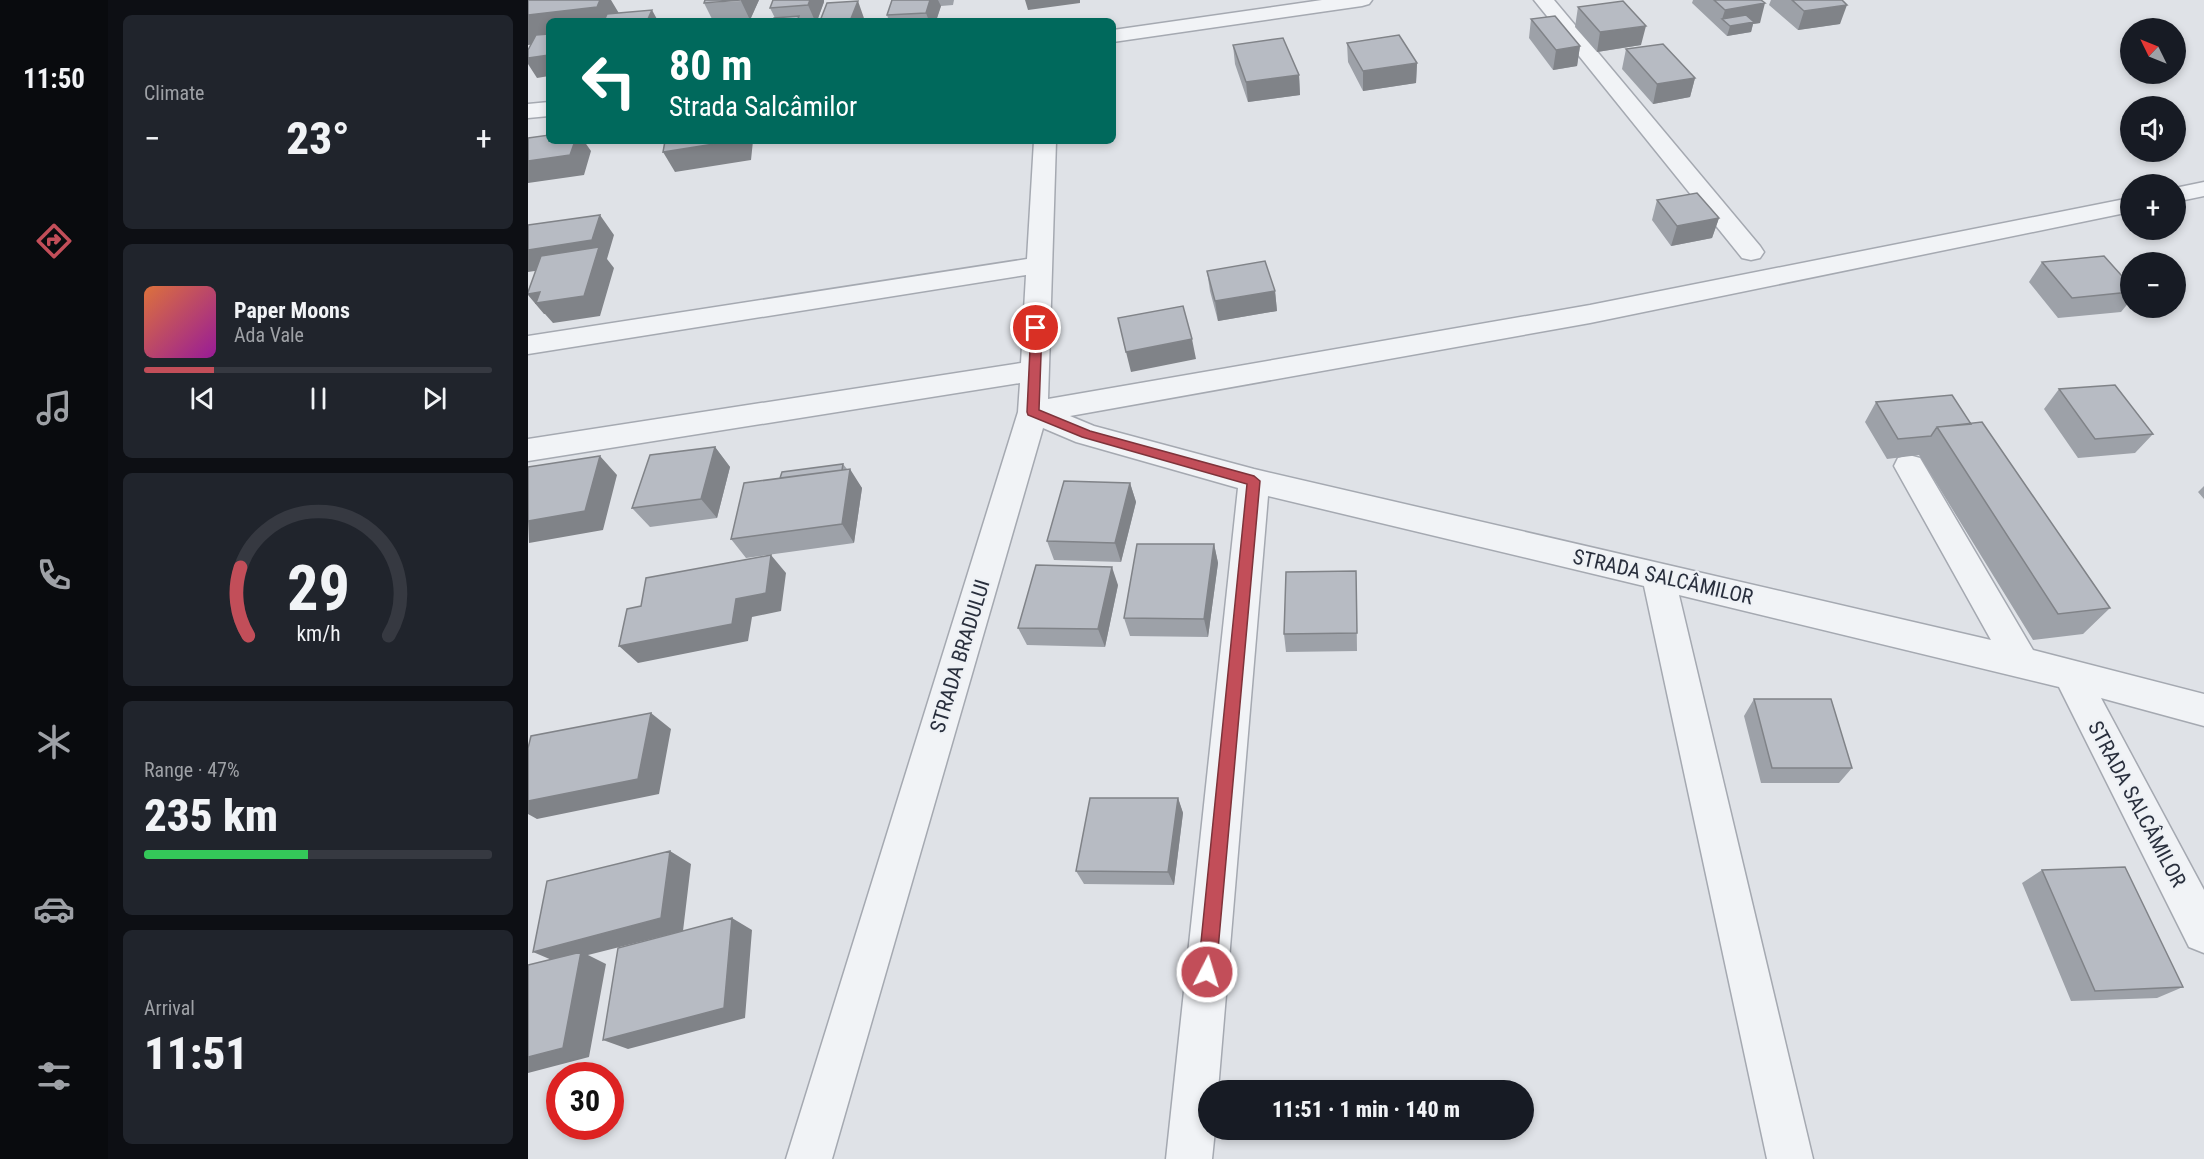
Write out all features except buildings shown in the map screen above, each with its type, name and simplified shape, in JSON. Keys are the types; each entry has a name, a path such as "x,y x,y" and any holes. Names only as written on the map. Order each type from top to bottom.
{"street":[{"path":"1116,36 1362,0"},
{"path":"1544,0 1750,252"},
{"path":"528,111 546,109"},
{"name":"STRADA BRADULUI","path":"809,1159 1033,412 1045,144"},
{"path":"2186,193 2204,189"},
{"path":"1033,412 1590,314 2120,206"},
{"path":"528,345 1040,265"},
{"path":"528,450 1034,371"},
{"name":"STRADA SALCÂMILOR","path":"1033,412 1086,434 1254,481 2020,662 2204,710"},
{"path":"1909,466 2020,662"},
{"path":"1189,1159 1254,481"},
{"path":"1658,575 1790,1159"},
{"name":"STRADA SALCÂMILOR","path":"2071,676 2204,932"}],"route":[{"path":"1036,328 1033,412 1086,434 1254,481 1207,972"}]}
